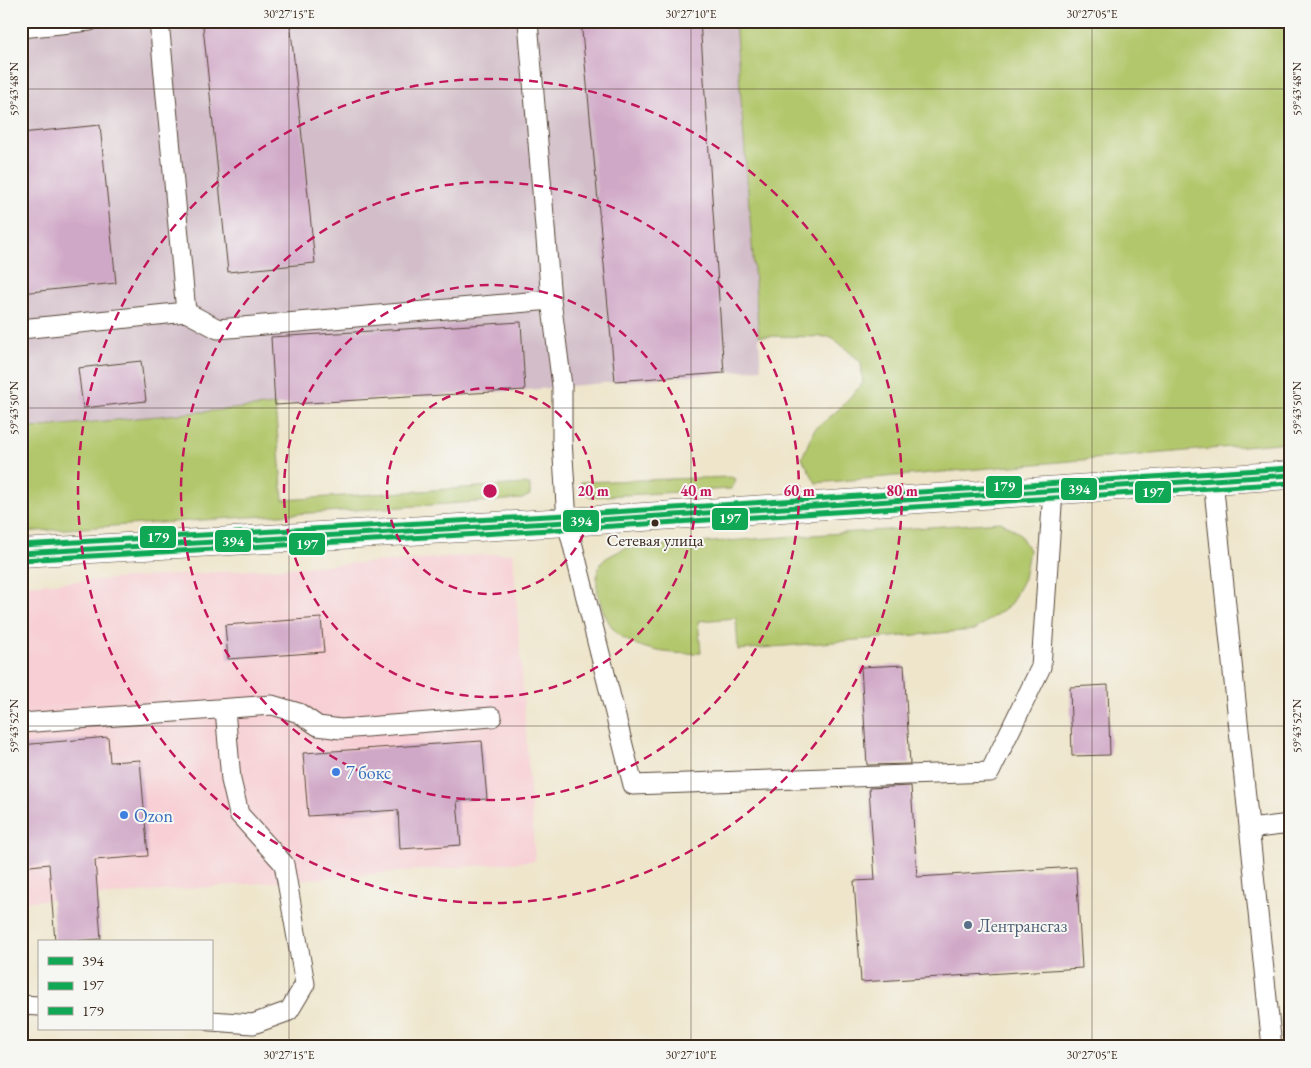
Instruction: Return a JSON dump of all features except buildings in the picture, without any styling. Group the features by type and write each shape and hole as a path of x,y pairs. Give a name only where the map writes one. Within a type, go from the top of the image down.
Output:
{"street":[{"path":"21,553 567,522 1290,475"}],"lane":[{"path":"21,28 90,21"},
{"path":"159,21 186,312"},
{"path":"528,21 551,300 562,386 562,440 567,522 632,785 990,772 1041,668 1053,491"},
{"path":"21,329 186,312 218,329 551,300"},
{"path":"1213,480 1272,1047"},
{"path":"21,723 272,705 299,713 318,726 341,729 492,717"},
{"path":"212,1020 253,1024 289,1011 305,984 284,864 239,814 231,780 225,709"},
{"path":"1249,828 1290,824"},
{"path":"21,1005 38,1006"}],"shaded area":[{"path":"21,21 735,21 761,369 525,390 275,405 21,429"},
{"path":"513,553 535,861 21,902 21,585"}],"green space":[{"path":"735,21 1290,21 1290,442 816,483 802,458 814,430 837,411 863,383 861,362 832,337 759,336"},
{"path":"275,405 283,500 525,484 530,485 530,495 522,499 21,532 21,429"},
{"path":"730,477 736,479 731,489 590,497 582,490 581,482"},
{"path":"1001,522 1019,533 1029,550 1024,578 1010,605 975,630 738,650 736,618 698,621 701,653 671,653 642,647 623,638 610,624 600,603 597,580 598,570 604,560 625,548"}],"transit line":[{"name":"179","path":"21,545 567,515 1290,468"},
{"name":"394","path":"21,553 567,522 1290,475"},
{"name":"197","path":"21,560 567,529 1290,483"}],"place":[{"name":"Сетевая улица","path":"655,523"},
{"name":"7 бокс","path":"336,772"},
{"name":"Ozon","path":"124,815"},
{"name":"Лентрансгаз","path":"968,925"}]}
